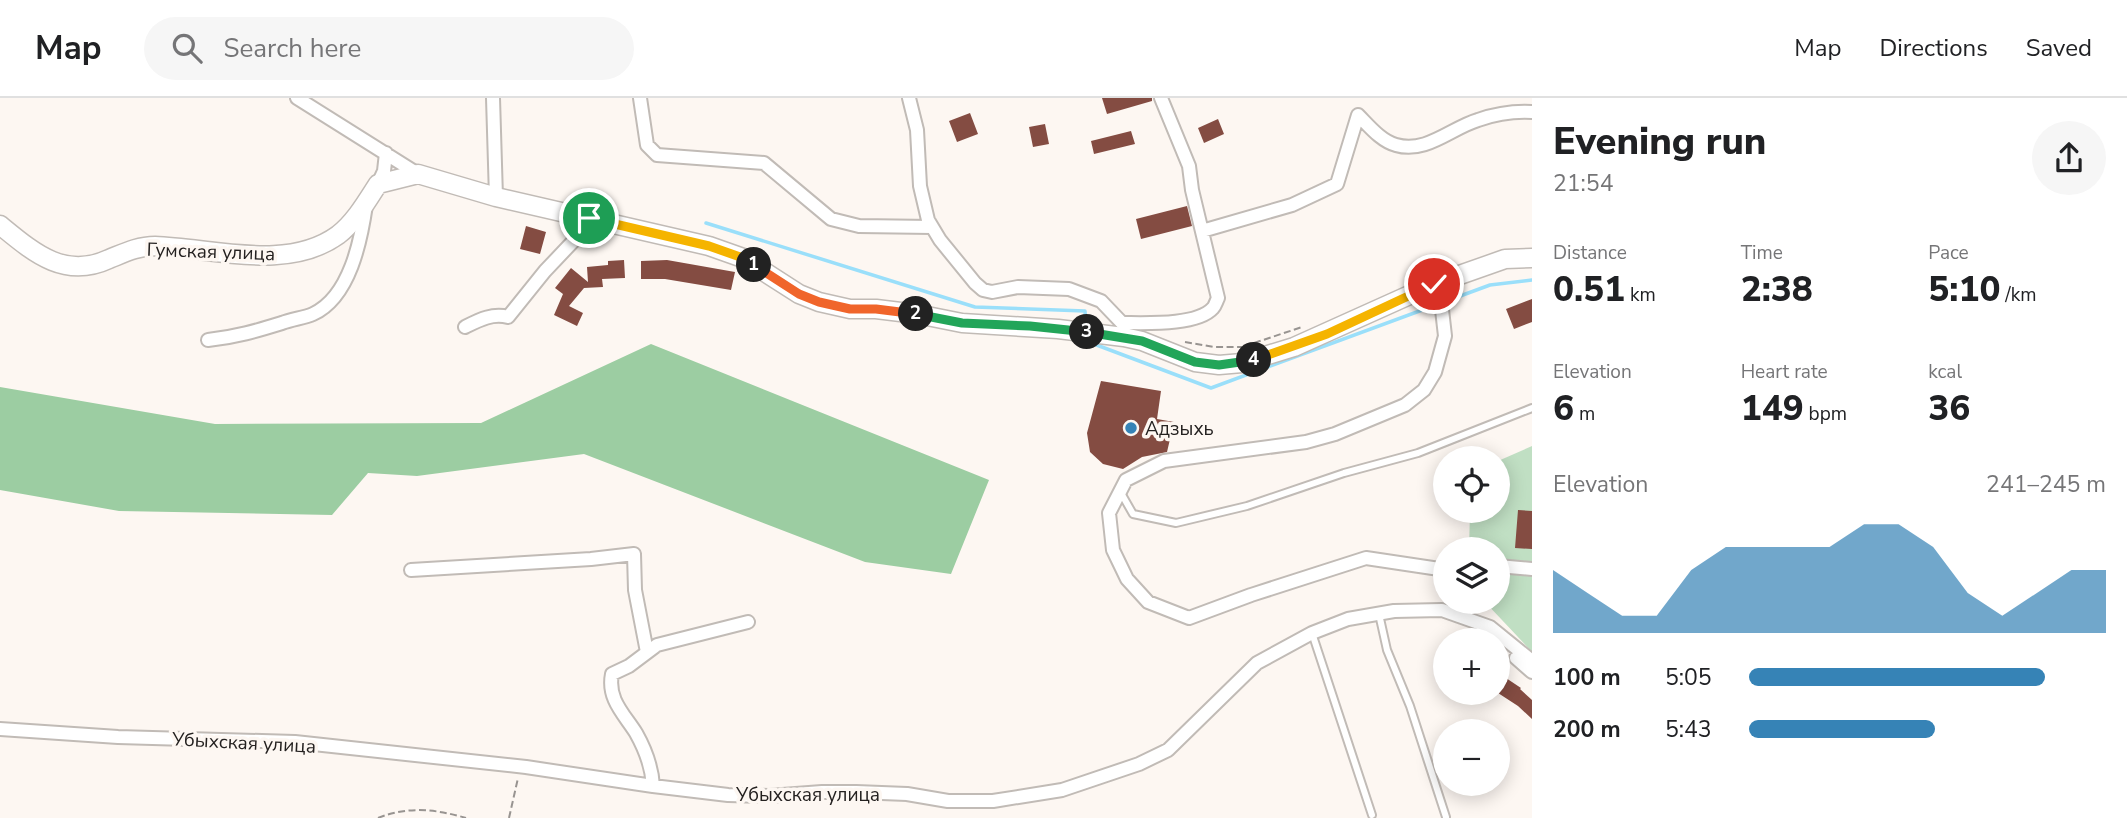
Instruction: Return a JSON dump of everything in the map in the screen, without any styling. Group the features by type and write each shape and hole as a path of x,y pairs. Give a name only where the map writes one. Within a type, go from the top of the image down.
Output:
{"street":[{"path":"297,98 312,110 418,174 496,197 709,246 743,258 799,294 819,302 850,309 917,314 962,323 1049,328 1124,337 1142,341 1188,360 1219,365 1242,363 1294,347 1434,284 1506,259 1532,258"},
{"path":"493,98 496,197"},
{"path":"640,98 647,145 657,155 764,163 831,219 859,226 932,228"},
{"path":"909,98 917,130 922,201 932,228 975,284 992,292 1044,287 1069,289 1101,301 1122,323 1179,321 1201,316 1213,309 1218,298 1192,190 1189,166 1161,98"},
{"path":"1202,231 1292,205 1337,184 1358,115 1383,139 1396,145 1421,146 1476,120 1499,114 1532,112"},
{"path":"378,184 384,170 386,153"},
{"path":"378,184 418,174"},
{"name":"Гумская улица","path":"0,225 25,246 61,266 83,267 108,260 125,251 153,246 240,256 293,253 317,247 340,234 378,184"},
{"path":"208,340 243,336 314,313 325,305 336,295 346,277 363,225 366,202"},
{"path":"464,327 499,314 508,317 545,271 582,232 589,218"},
{"path":"1433,568 1366,558 1251,594 1189,618 1148,602 1127,579 1113,550 1109,513 1126,480 1164,461 1306,442 1335,434 1405,405 1424,390 1435,372 1445,336 1441,301 1434,284"},
{"path":"411,570 634,554 639,617 647,652"},
{"path":"1510,567 1532,569"},
{"name":"Убыхская улица","path":"0,729 118,737 295,742 526,767 653,786 755,796 856,792 907,794 948,801 993,802 1062,790 1139,764 1168,750 1256,663 1312,633 1348,619 1442,610 1479,622"},
{"path":"653,786 645,752 612,696 612,674 629,666 657,645 748,622"},
{"path":"1479,622 1485,628"},
{"path":"1479,622 1490,627 1532,661"},
{"path":"1510,652 1532,672"}],"lane":[{"path":"1120,492 1133,514 1177,523 1247,506 1343,473 1418,453 1532,408"},
{"path":"1379,614 1387,650 1410,706 1446,817"},
{"path":"1312,633 1373,815"}],"path":[{"path":"1254,343 1310,324"},
{"path":"1180,341 1214,347 1242,347"},
{"path":"509,818 516,783 526,767"},
{"path":"378,818 408,809 437,810 466,818"}],"green space":[{"path":"651,344 989,480 951,574 865,562 584,454 417,476 368,473 332,515 119,511 0,490 0,387 215,424 481,423"},
{"path":"1532,446 1532,652 1496,614 1510,614 1510,537 1469,537 1470,523 1510,523 1510,456"}],"building":[{"path":"1102,98 1152,98 1152,101 1107,114"},
{"path":"970,113 978,134 957,142 949,121"},
{"path":"1218,119 1224,134 1204,143 1198,128"},
{"path":"1045,124 1049,144 1033,147 1029,127"},
{"path":"1131,131 1135,144 1094,154 1091,141"},
{"path":"1187,206 1192,226 1141,239 1136,219"},
{"path":"526,226 546,232 540,254 520,249"},
{"path":"624,260 625,278 602,279 603,287 584,288 569,306 583,313 577,326 554,315 563,294 555,288 571,268 588,282 587,267"},
{"path":"667,260 735,272 731,290 665,279 641,279 641,261"},
{"path":"1532,299 1532,322 1514,329 1506,309"},
{"name":"Адзыхь","path":"1101,381 1161,391 1157,419 1174,422 1167,452 1142,457 1123,469 1103,464 1090,452 1087,433"},
{"path":"1518,510 1532,511 1532,549 1515,548"},
{"path":"1510,681 1532,700 1532,719 1510,701"}],"waterway":[{"path":"706,223 975,307 1085,311 1086,326"},
{"path":"1086,341 1211,388 1490,285 1532,280"}],"place":[{"name":"Адзыхь","path":"1131,428"}],"route":[{"path":"589,218 709,246 743,258 799,294 819,302 850,309 917,314 962,323 1030,326 1124,337 1142,341 1181,358 1219,365 1242,363 1294,347 1434,284"}]}
